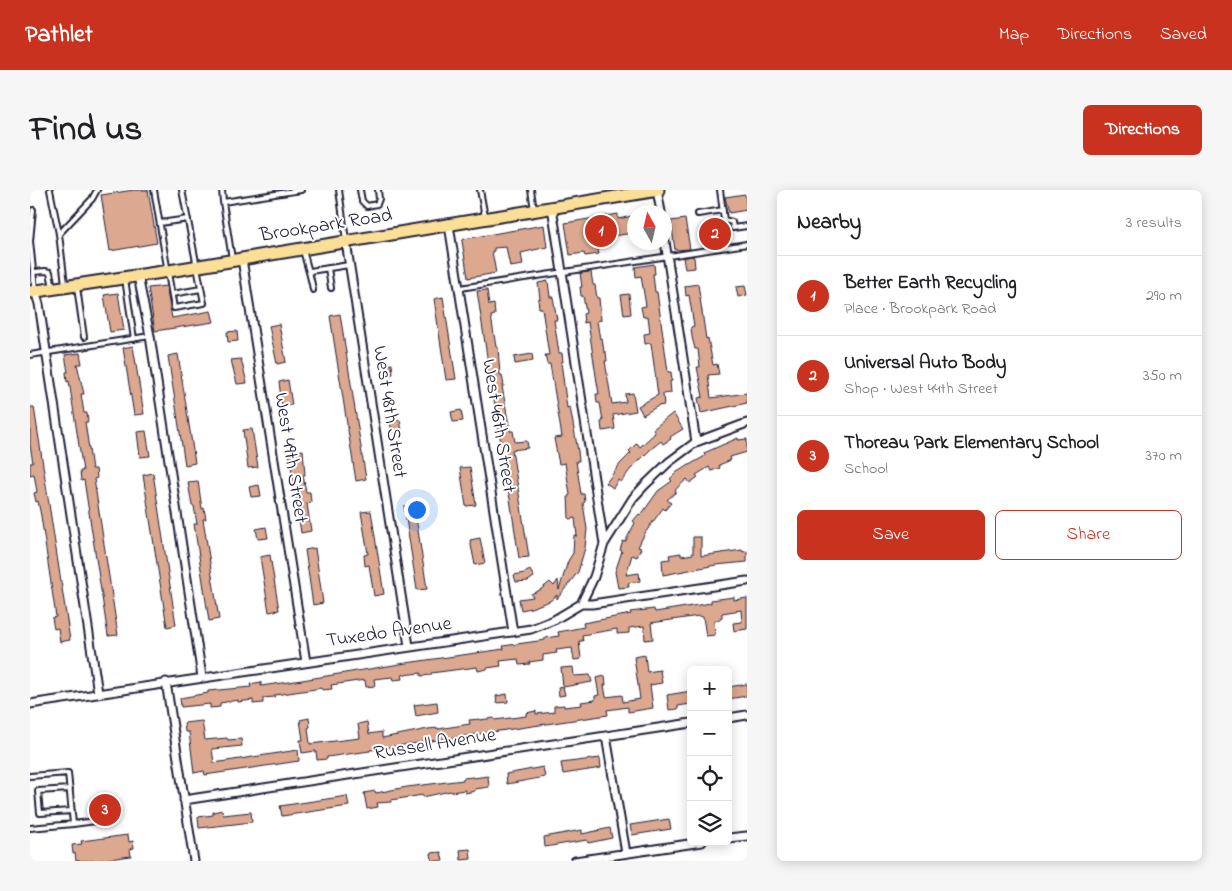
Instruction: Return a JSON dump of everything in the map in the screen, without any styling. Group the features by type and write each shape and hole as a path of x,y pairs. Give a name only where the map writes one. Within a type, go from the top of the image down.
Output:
{"main road":[{"name":"Brookpark Road","path":"33,291 450,226 534,211 607,194 657,190"}],"street":[{"path":"657,190 660,205"},
{"path":"552,207 604,544"},
{"name":"West 46th Street","path":"450,226 513,632"},
{"name":"West 48th Street","path":"346,242 409,646"},
{"path":"667,250 696,442"},
{"name":"West 49th Street","path":"237,260 306,662"},
{"path":"138,276 150,336 202,677"},
{"path":"33,291 46,352 98,693"},
{"path":"581,604 594,577 604,544 639,492 670,462 696,442 747,423"},
{"name":"Tuxedo Avenue","path":"30,704 166,682 531,629 554,620 581,604 592,604 747,581"},
{"path":"166,682 194,861"},
{"path":"732,717 747,715"},
{"name":"Russell Avenue","path":"184,800 687,724"},
{"path":"606,736 626,853"},
{"path":"732,838 747,836"},
{"path":"575,861 687,844"}],"lane":[{"path":"50,190 59,234 65,287 84,337"},
{"path":"59,234 92,200 97,190"},
{"path":"154,190 174,308 204,303 182,190"},
{"path":"222,190 223,202 237,260"},
{"path":"223,202 301,190"},
{"path":"340,190 346,242"},
{"path":"360,190 362,202 367,206 377,204 379,198 378,190"},
{"path":"480,190 485,219"},
{"path":"531,190 534,211"},
{"path":"720,190 724,220 732,222 733,228 747,226"},
{"path":"33,210 30,241 34,272 33,291"},
{"path":"698,214 723,210"},
{"path":"160,223 188,219"},
{"path":"460,288 747,244"},
{"path":"303,249 310,271 313,290"},
{"path":"310,271 350,265"},
{"path":"328,268 331,288"},
{"path":"34,272 50,272 65,287"},
{"path":"125,278 134,339"},
{"path":"172,294 201,289"},
{"path":"30,355 150,336"},
{"path":"30,776 68,773 73,824"},
{"path":"70,789 38,791 40,813 72,811"},
{"path":"30,828 111,819"}],"building":[{"path":"148,190 157,243 110,251 101,195"},
{"path":"745,194 747,210 729,213 725,197"},
{"path":"618,214 618,219 627,217 627,234 607,237 608,245 597,246 599,254 585,256 584,253 570,255 565,223"},
{"path":"685,219 690,249 675,250 672,221"},
{"path":"544,225 547,247 521,253 523,265 510,267 506,247 494,248 494,251 492,251 496,273 468,278 462,241 464,239"},
{"path":"729,225 731,239 702,244 699,229"},
{"path":"694,257 695,268 685,269 683,258"},
{"path":"654,264 655,292 657,292 668,372 671,372 672,381 670,381 671,393 663,394 664,405 658,406 643,415 638,406 658,395 651,343 645,344 644,334 650,333 648,316 643,317 641,307 646,306 641,276 636,277 635,267"},
{"path":"591,272 597,298 599,298 601,320 597,321 600,339 602,338 604,352 606,352 607,361 605,361 612,404 626,402 625,394 633,393 636,411 613,415 615,429 602,431 601,422 603,421 600,403 597,403 596,394 599,394 588,322 584,323 583,314 586,313 580,287 582,287 580,273"},
{"path":"548,281 550,297 553,297 557,320 554,320 559,353 562,353 563,362 561,362 567,408 570,407 578,451 579,461 576,461 581,494 584,494 585,502 583,503 587,529 585,548 578,572 557,599 557,595 550,601 521,610 519,599 533,597 531,594 550,582 554,586 558,580 559,590 568,561 573,553 574,535 577,536 575,518 569,519 568,496 570,495 565,463 559,464 554,438 562,437 550,364 547,364 545,355 549,355 542,308 539,308 538,283"},
{"path":"698,284 706,339 708,338 713,365 717,364 719,374 708,375 711,398 747,393 747,403 701,413 698,398 703,397 697,367 700,367 698,349 695,349 692,337 691,327 694,326 689,295 686,296 685,286"},
{"path":"166,286 172,318 211,311 214,322 155,331 148,288"},
{"path":"745,286 747,295 738,297 736,287"},
{"path":"487,290 489,305 494,304 495,315 491,316 496,347 498,347 500,375 502,375 504,386 502,386 510,431 513,431 515,442 527,441 528,448 512,450 529,557 519,558 510,499 507,485 505,486 504,475 506,475 492,387 489,373 487,373 486,363 488,363 477,291"},
{"path":"118,293 124,330 110,332 104,295"},
{"path":"629,294 631,314 624,315 621,295"},
{"path":"443,297 456,379 446,380 434,299"},
{"path":"340,314 366,479 356,481 330,316"},
{"path":"279,324 286,362 277,364 269,326"},
{"path":"237,331 238,341 228,342 227,332"},
{"path":"133,346 144,414 134,415 123,348"},
{"path":"80,353 82,364 77,364 84,394 81,394 84,413 87,413 88,422 85,422 92,469 96,469 97,478 94,479 118,635 108,636 84,480 81,481 80,471 83,471 69,381 67,382 66,372 68,372 65,355"},
{"path":"178,354 195,463 185,465 168,356"},
{"path":"532,354 533,361 515,364 514,357"},
{"path":"241,359 247,383 237,384 231,360"},
{"path":"392,364 393,374 383,376 382,365"},
{"path":"288,380 292,405 282,406 279,382"},
{"path":"30,407 34,407 70,640 60,642 58,628 54,629 52,618 56,617 41,516 34,493 37,492 34,474 30,475 30,463 33,463 30,445"},
{"path":"461,410 463,421 453,422 451,412"},
{"path":"673,413 683,429 670,437 671,439 663,444 661,441 650,450 621,482 618,480 613,488 606,483 631,453 629,451 637,443 640,447 655,433 653,429"},
{"path":"400,420 402,431 392,432 390,422"},
{"path":"252,429 258,467 248,468 243,430"},
{"path":"146,431 150,456 140,457 137,432"},
{"path":"738,438 738,440 747,439 747,452 730,457 731,460 719,465 720,468 711,471 709,467 696,475 698,477 690,483 687,479 667,500 671,503 665,510 663,508 645,533 638,547 641,548 637,557 632,555 626,575 639,573 640,581 628,583 629,587 618,588 615,572 622,551 620,550 623,541 625,542 635,523 633,521 639,514 641,515 658,491 672,481 670,479 677,472 705,456 704,453"},
{"path":"303,450 305,475 303,475 306,492 310,492 311,502 307,503 311,531 301,533 289,452"},
{"path":"470,467 476,505 466,506 460,468"},
{"path":"153,473 176,625 167,627 143,475"},
{"path":"198,481 202,509 204,508 206,519 203,519 219,619 209,621 194,524 197,524 188,482"},
{"path":"259,485 261,496 251,497 249,487"},
{"path":"414,504 427,589 417,590 404,506"},
{"path":"371,511 384,594 374,596 369,565 365,566 364,555 368,554 361,512"},
{"path":"266,527 268,538 258,539 256,529"},
{"path":"693,537 701,537 701,556 742,550 743,552 747,551 747,562 716,565 663,575 662,560 670,559 669,555 693,554"},
{"path":"480,538 485,563 475,565 470,540"},
{"path":"315,548 323,603 313,605 305,550"},
{"path":"270,555 279,610 269,612 260,557"},
{"path":"530,570 534,577 528,581 516,582 514,575"},
{"path":"734,597 734,600 747,598 747,629 734,631 733,623 742,622 741,610 722,613 720,620 714,621 715,635 706,636 703,617 699,616 651,623 653,639 645,640 644,626 629,628 629,633 617,634 617,629 582,635 583,641 579,641 581,659 574,660 572,648 556,650 557,653 543,655 543,660 529,662 530,664 519,665 518,659 500,661 501,666 478,671 477,667 431,673 431,675 421,676 421,673 402,675 403,679 393,680 392,677 374,679 375,686 366,687 365,680 331,685 332,689 322,690 322,688 263,698 263,703 253,704 253,700 238,702 238,700 220,703 220,707 210,708 210,704 181,707 180,698 208,693 208,691 251,687 250,684 261,682 261,686 504,649 503,646 545,640 545,638 559,636 558,632 584,627 583,623 631,614 630,612 654,609 655,612 711,603 711,600"},
{"path":"645,655 647,672 660,670 662,683 650,685 653,708 628,712 628,707 607,710 608,715 370,750 327,757 327,759 317,760 316,751 302,753 300,740 303,740 300,720 309,718 310,744 360,738 358,724 367,722 369,734 382,732 382,738 428,729 470,724 469,720 494,718 495,720 526,716 526,713 536,711 536,714 554,712 554,706 582,705 581,702 595,700 595,696 599,695 596,678 605,676 606,697 622,695 623,702 640,699 634,657"},
{"path":"573,667 574,676 590,675 592,682 563,687 565,695 559,696 558,687 563,686 561,668"},
{"path":"747,684 747,696 732,698 732,686"},
{"path":"687,692 687,705 678,706 678,709 669,710 667,695"},
{"path":"507,694 508,702 497,703 496,696"},
{"path":"437,702 438,712 416,716 414,705"},
{"path":"202,721 205,740 241,739 242,746 212,749 214,763 298,750 299,761 205,775 204,771 194,773 189,732 185,732 184,723"},
{"path":"600,758 601,768 563,774 561,763"},
{"path":"543,767 545,777 507,784 506,774"},
{"path":"488,776 489,787 475,789 475,791 465,793 465,790 450,791 423,797 423,795 391,800 391,802 377,803 378,807 367,809 364,793 375,791 376,793 463,780 463,778"},
{"path":"347,796 349,806 282,816 280,806"},
{"path":"222,810 223,815 251,812 252,822 199,828 198,817 213,815 213,812"},
{"path":"669,819 671,829 632,835 630,825"},
{"path":"610,828 612,838 588,843 587,840 545,847 544,837 582,830 582,834"},
{"path":"128,835 129,842 133,841 134,848 130,849 131,856 101,861 76,861 75,853 73,854 72,845 82,844 81,841"},
{"path":"470,849 471,859 461,860 460,850"},
{"path":"441,852 443,861 432,861 431,853"}],"place":[{"name":"Better Earth Recycling","path":"601,231"},
{"name":"Universal Auto Body","path":"715,234"},
{"name":"Thoreau Park Elementary School","path":"105,810"}]}
